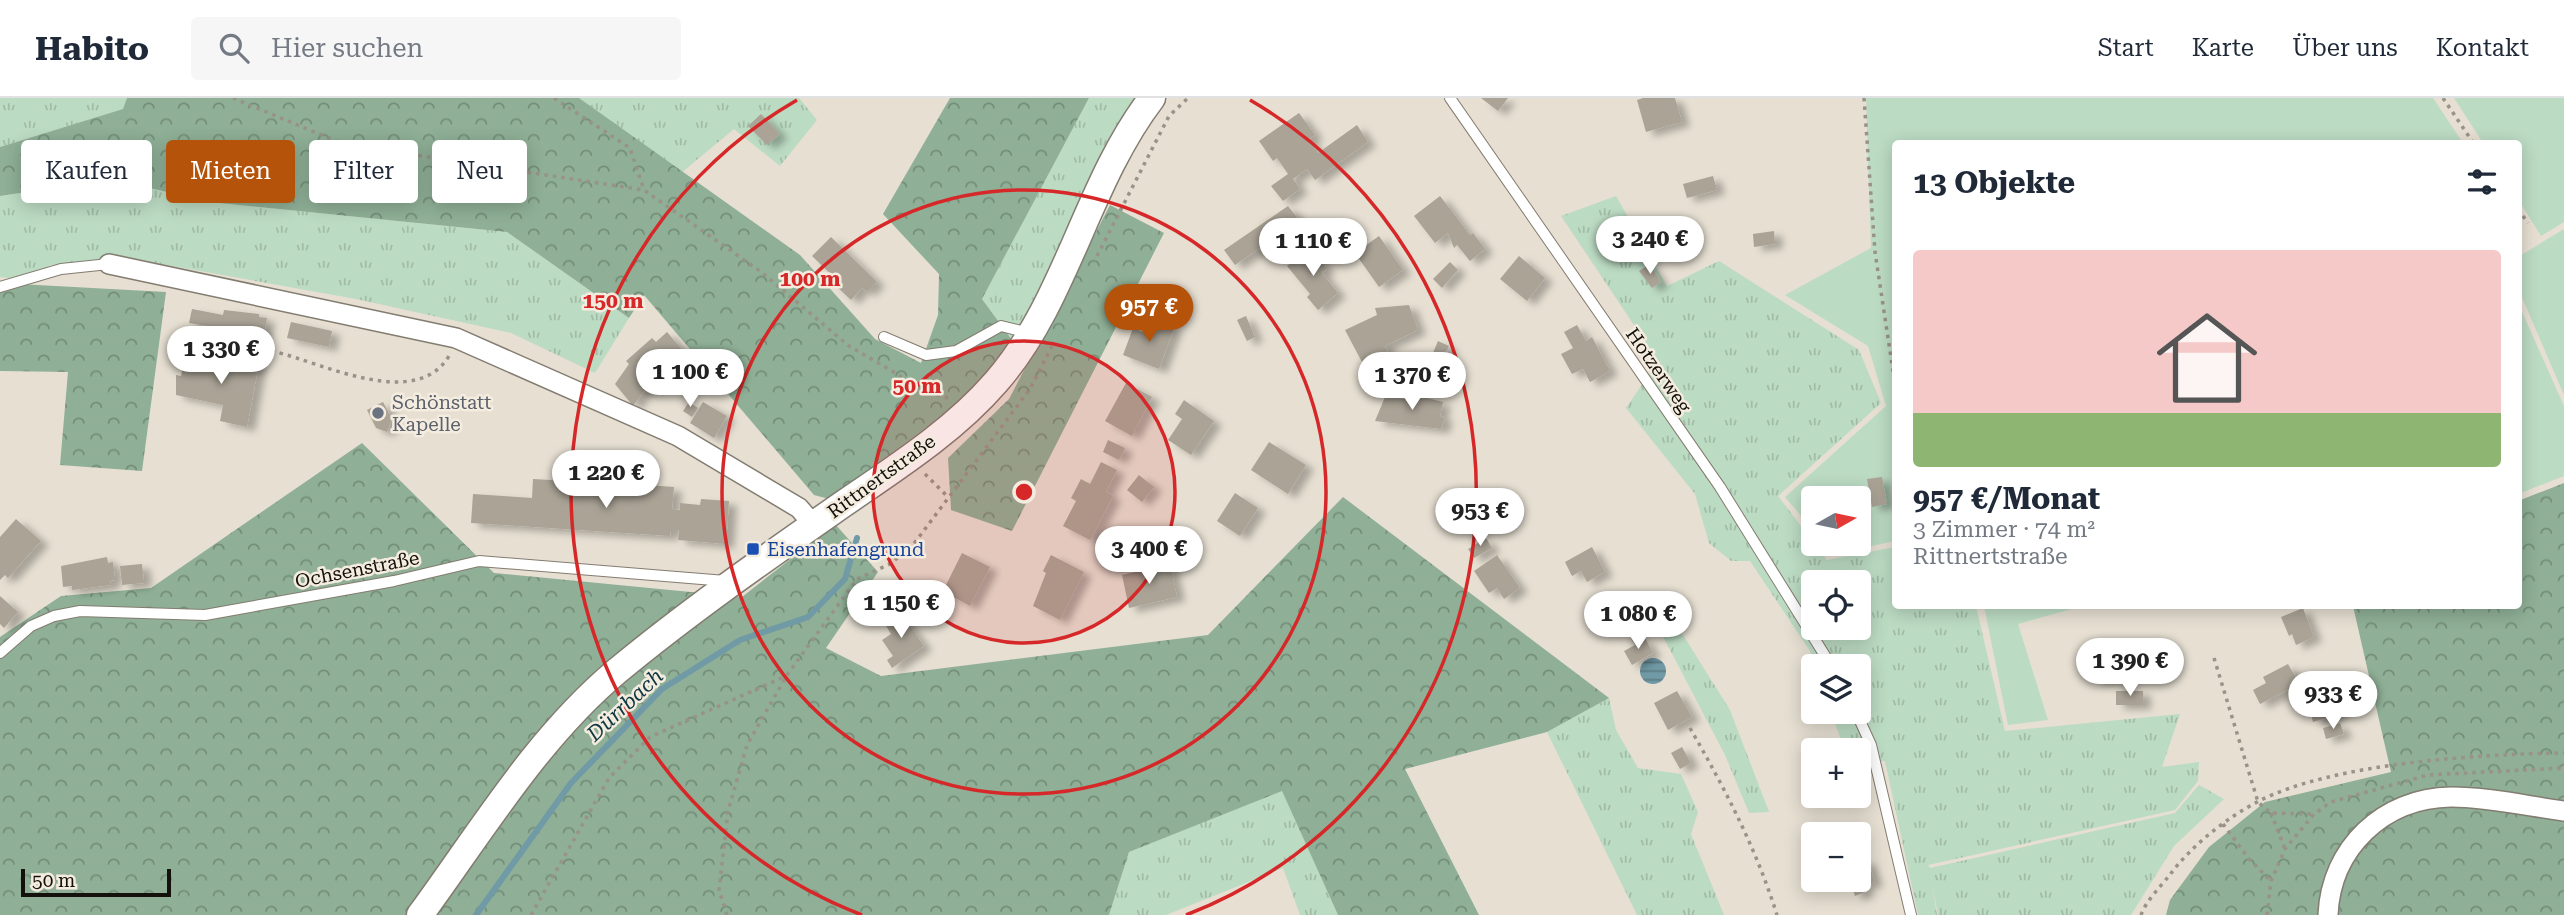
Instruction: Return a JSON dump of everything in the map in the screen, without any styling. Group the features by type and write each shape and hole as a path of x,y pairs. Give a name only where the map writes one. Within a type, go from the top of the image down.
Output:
{"street":[{"name":"Rittnertstraße","path":"420,915 527,768 590,696 654,642 732,583 909,457 974,406 998,381 1030,333 1117,150 1152,98"},
{"path":"109,264 456,338 678,436 799,508 813,524"},
{"path":"2328,915 2329,896 2337,867 2353,841 2398,808 2425,800 2452,797 2564,811"}],"lane":[{"name":"Hotzerweg","path":"1450,98 1720,487 1824,654"},
{"path":"0,287 61,269 109,264"},
{"path":"884,337 926,355 956,351 1001,326 1030,333"},
{"name":"Ochsenstraße","path":"0,653 31,626 54,616 80,611 205,615 394,581 479,561 718,579 732,583"},
{"path":"1861,724 1871,745 1911,915"}],"path":[{"path":"233,98 343,144 644,190 760,271 849,346 928,392 974,406"},
{"path":"554,98 630,148 644,190"},
{"path":"1864,98 1875,251 1892,364"},
{"path":"2443,98 2471,140"},
{"path":"2522,215 2528,223"},
{"path":"196,338 277,352 354,379 421,380 441,370 456,338"},
{"path":"909,457 948,497"},
{"path":"727,915 719,890 729,811 747,745 787,675 858,579 890,564"},
{"path":"2214,658 2258,802 2271,813 2285,849"},
{"path":"531,915 609,778 650,737 787,675"},
{"path":"1690,728 1729,795 1762,868 1777,915"},
{"path":"2141,915 2181,859 2223,824 2258,802 2319,781 2389,767 2515,754 2564,753"},
{"path":"2271,813 2314,814"},
{"path":"2223,824 2249,859 2271,881"}],"green space":[{"path":"0,98 127,98 124,109 0,147"},
{"path":"127,98 579,98 800,255 875,339 921,363 938,315 939,274 883,214 950,98 1089,98 982,299 1012,340 976,392 837,501 814,495 644,295 629,318 507,232 219,203 295,203 295,140 166,140 166,192 152,188 152,140 23,140 123,109"},
{"path":"579,98 799,98 817,120 780,166 734,129 681,173"},
{"path":"1089,98 1139,98 1012,340 982,299"},
{"path":"1866,98 2433,98 2461,140 1892,140 1892,542 1871,546 1871,486 1801,486 1801,516 1785,497 1886,406 1868,346 1785,295 1871,248"},
{"path":"2454,98 2564,98 2564,222 2541,236 2522,205 2522,140 2481,140"},
{"path":"21,141 21,193 0,196 0,147"},
{"path":"152,188 166,192 166,203 219,203 507,232 629,318 595,373 511,333 356,299 127,258 51,265 19,279 0,277 0,196 21,193 21,203 152,203"},
{"path":"1616,196 1667,286 1719,261 1859,350 1881,403 1778,496 1801,526 1801,556 1824,556 1827,560 1871,556 1871,552 1892,548 1892,609 1977,609 2005,731 2180,714 2162,767 2199,762 2198,781 2175,810 1928,865 1930,868 2175,813 2199,785 2224,799 2174,846 2131,915 1938,915 1932,884 1937,915 1918,915 1885,761 1871,762 1871,738 1840,738 1835,724 1871,724 1871,654 1811,654 1803,640 1871,640 1871,570 1801,570 1801,638 1750,561 1731,561 1709,543 1695,494 1626,408 1658,361 1561,216"},
{"path":"1110,205 1164,233 1012,531 951,510 948,458 1009,399"},
{"path":"2564,229 2564,395 2522,297 2522,255"},
{"path":"0,283 166,292 142,471 60,465 68,372 0,371"},
{"path":"2522,312 2564,406 2564,476 2522,492"},
{"path":"362,443 494,573 742,597 835,524 878,572 826,648 881,676 1208,635 1343,497 1609,698 1547,732 1405,769 1479,915 1338,915 1282,791 1129,852 1109,915 0,915 0,637 61,596 151,588"},
{"path":"2564,483 2564,915 2166,915 2170,900 2209,847 2265,802 2391,772 2354,609 2522,609 2522,499"},
{"path":"1658,595 1730,710 1769,812 1749,813 1725,755 1646,604"},
{"path":"1985,609 2072,609 2018,624 2048,720 2008,725"},
{"path":"1609,698 1616,730 1638,768 1681,774 1698,812 1691,834 1724,915 1637,915 1547,732"},
{"path":"1282,790 1338,915 1300,915 1283,868 1166,915 1109,915 1129,852"}],"water":[{"path":"1653,658 1662,662 1666,671 1662,680 1653,684 1644,680 1640,671 1644,662"}],"building":[{"path":"1481,98 1508,98 1498,111"},
{"path":"1675,98 1682,122 1646,132 1637,100"},
{"path":"1299,113 1315,135 1309,139 1318,153 1357,125 1368,142 1315,180 1307,169 1293,179 1300,189 1283,201 1271,186 1288,174 1277,158 1273,161 1259,141"},
{"path":"761,114 780,134 767,145 748,126"},
{"path":"1713,176 1717,190 1687,198 1683,184"},
{"path":"1440,196 1470,235 1473,233 1485,249 1470,261 1457,245 1454,248 1448,233 1435,243 1414,216"},
{"path":"1288,206 1300,221 1235,265 1224,250"},
{"path":"1774,231 1775,244 1754,247 1753,234"},
{"path":"1379,236 1403,270 1379,287 1355,253"},
{"path":"831,237 877,282 867,292 862,288 851,300 834,284 838,281 812,256"},
{"path":"1310,247 1327,269 1322,273 1338,293 1318,310 1307,297 1310,294 1287,266"},
{"path":"1519,256 1545,278 1527,301 1500,279"},
{"path":"1450,262 1458,270 1442,288 1433,279"},
{"path":"1650,264 1661,282 1652,288 1639,271"},
{"path":"1409,305 1418,330 1385,346 1388,351 1362,362 1345,330 1377,315 1375,308"},
{"path":"192,309 223,315 224,310 259,314 259,317 267,318 264,335 189,323"},
{"path":"1246,316 1255,337 1247,341 1237,320"},
{"path":"1153,320 1174,328 1159,369 1123,355 1133,328 1148,334"},
{"path":"291,322 332,331 329,347 287,338"},
{"path":"1577,325 1586,341 1592,337 1610,371 1590,382 1583,369 1572,374 1561,354 1573,348 1564,332"},
{"path":"667,332 685,353 673,362 678,368 651,390 648,386 633,406 615,384 629,364 626,361 652,338 656,342"},
{"path":"1438,341 1449,346 1440,365 1430,360"},
{"path":"185,356 231,365 233,358 259,363 247,427 220,421 223,405 176,395 176,375 181,376"},
{"path":"1126,383 1152,397 1132,436 1105,421"},
{"path":"1411,394 1443,402 1440,416 1445,418 1441,429 1375,421 1385,397 1409,399"},
{"path":"1184,400 1214,421 1191,455 1168,440 1182,419 1175,414"},
{"path":"383,402 392,419 387,432 376,428 367,410"},
{"path":"689,402 698,408 692,417 683,411"},
{"path":"703,402 727,416 714,438 690,423"},
{"path":"1108,440 1125,448 1119,460 1103,452"},
{"path":"1269,442 1306,465 1288,494 1251,470"},
{"path":"1101,462 1117,470 1106,492 1113,496 1090,540 1063,526 1076,501 1071,498 1081,479 1090,484"},
{"path":"623,465 632,465 631,484 674,487 672,509 680,510 680,503 700,505 701,499 729,501 726,544 678,540 679,530 671,530 670,536 471,523 473,494 532,498 533,479 621,484"},
{"path":"1139,475 1154,487 1142,502 1127,490"},
{"path":"1882,477 1887,504 1872,507 1871,486 1868,486 1867,479"},
{"path":"1235,493 1258,508 1240,536 1217,521"},
{"path":"16,519 41,541 8,578 5,575 0,580 0,537"},
{"path":"1486,538 1492,548 1474,558 1468,549"},
{"path":"1592,547 1605,572 1587,582 1581,571 1572,576 1565,562"},
{"path":"962,553 990,567 970,606 943,591"},
{"path":"1051,555 1084,572 1060,620 1033,606 1046,573 1043,571"},
{"path":"1497,555 1520,588 1504,599 1497,588 1489,593 1474,571"},
{"path":"107,557 108,563 113,562 115,580 110,581 111,585 72,590 72,586 63,587 61,566"},
{"path":"142,564 144,583 122,585 120,566"},
{"path":"1170,564 1177,597 1129,608 1122,575"},
{"path":"881,587 889,592 880,608 872,604"},
{"path":"1611,595 1619,607 1611,612 1603,600"},
{"path":"0,596 18,612 4,628 0,624"},
{"path":"2303,609 2314,637 2296,645 2281,617"},
{"path":"901,613 924,646 892,668 887,660 893,656 882,640 891,634 885,624"},
{"path":"1637,636 1640,641 1645,638 1653,653 1632,665 1624,651 1635,645 1631,639"},
{"path":"2115,663 2117,678 2096,680 2095,665"},
{"path":"2288,664 2301,687 2290,693 2288,690 2260,704 2253,690 2266,683 2263,677"},
{"path":"2332,682 2341,714 2313,722 2305,693"},
{"path":"1677,691 1692,717 1668,730 1654,703"},
{"path":"2116,691 2143,691 2143,705 2116,705"},
{"path":"2340,723 2344,734 2326,739 2323,728"},
{"path":"1682,747 1691,763 1680,769 1671,753"}],"waterway":[{"name":"Dürrbach","path":"476,915 571,783 662,689 740,640 808,617 845,579 857,538"}],"place":[{"name":"Schönstatt Kapelle","path":"378,413"},
{"name":"Eisenhafengrund","path":"753,549"}]}
